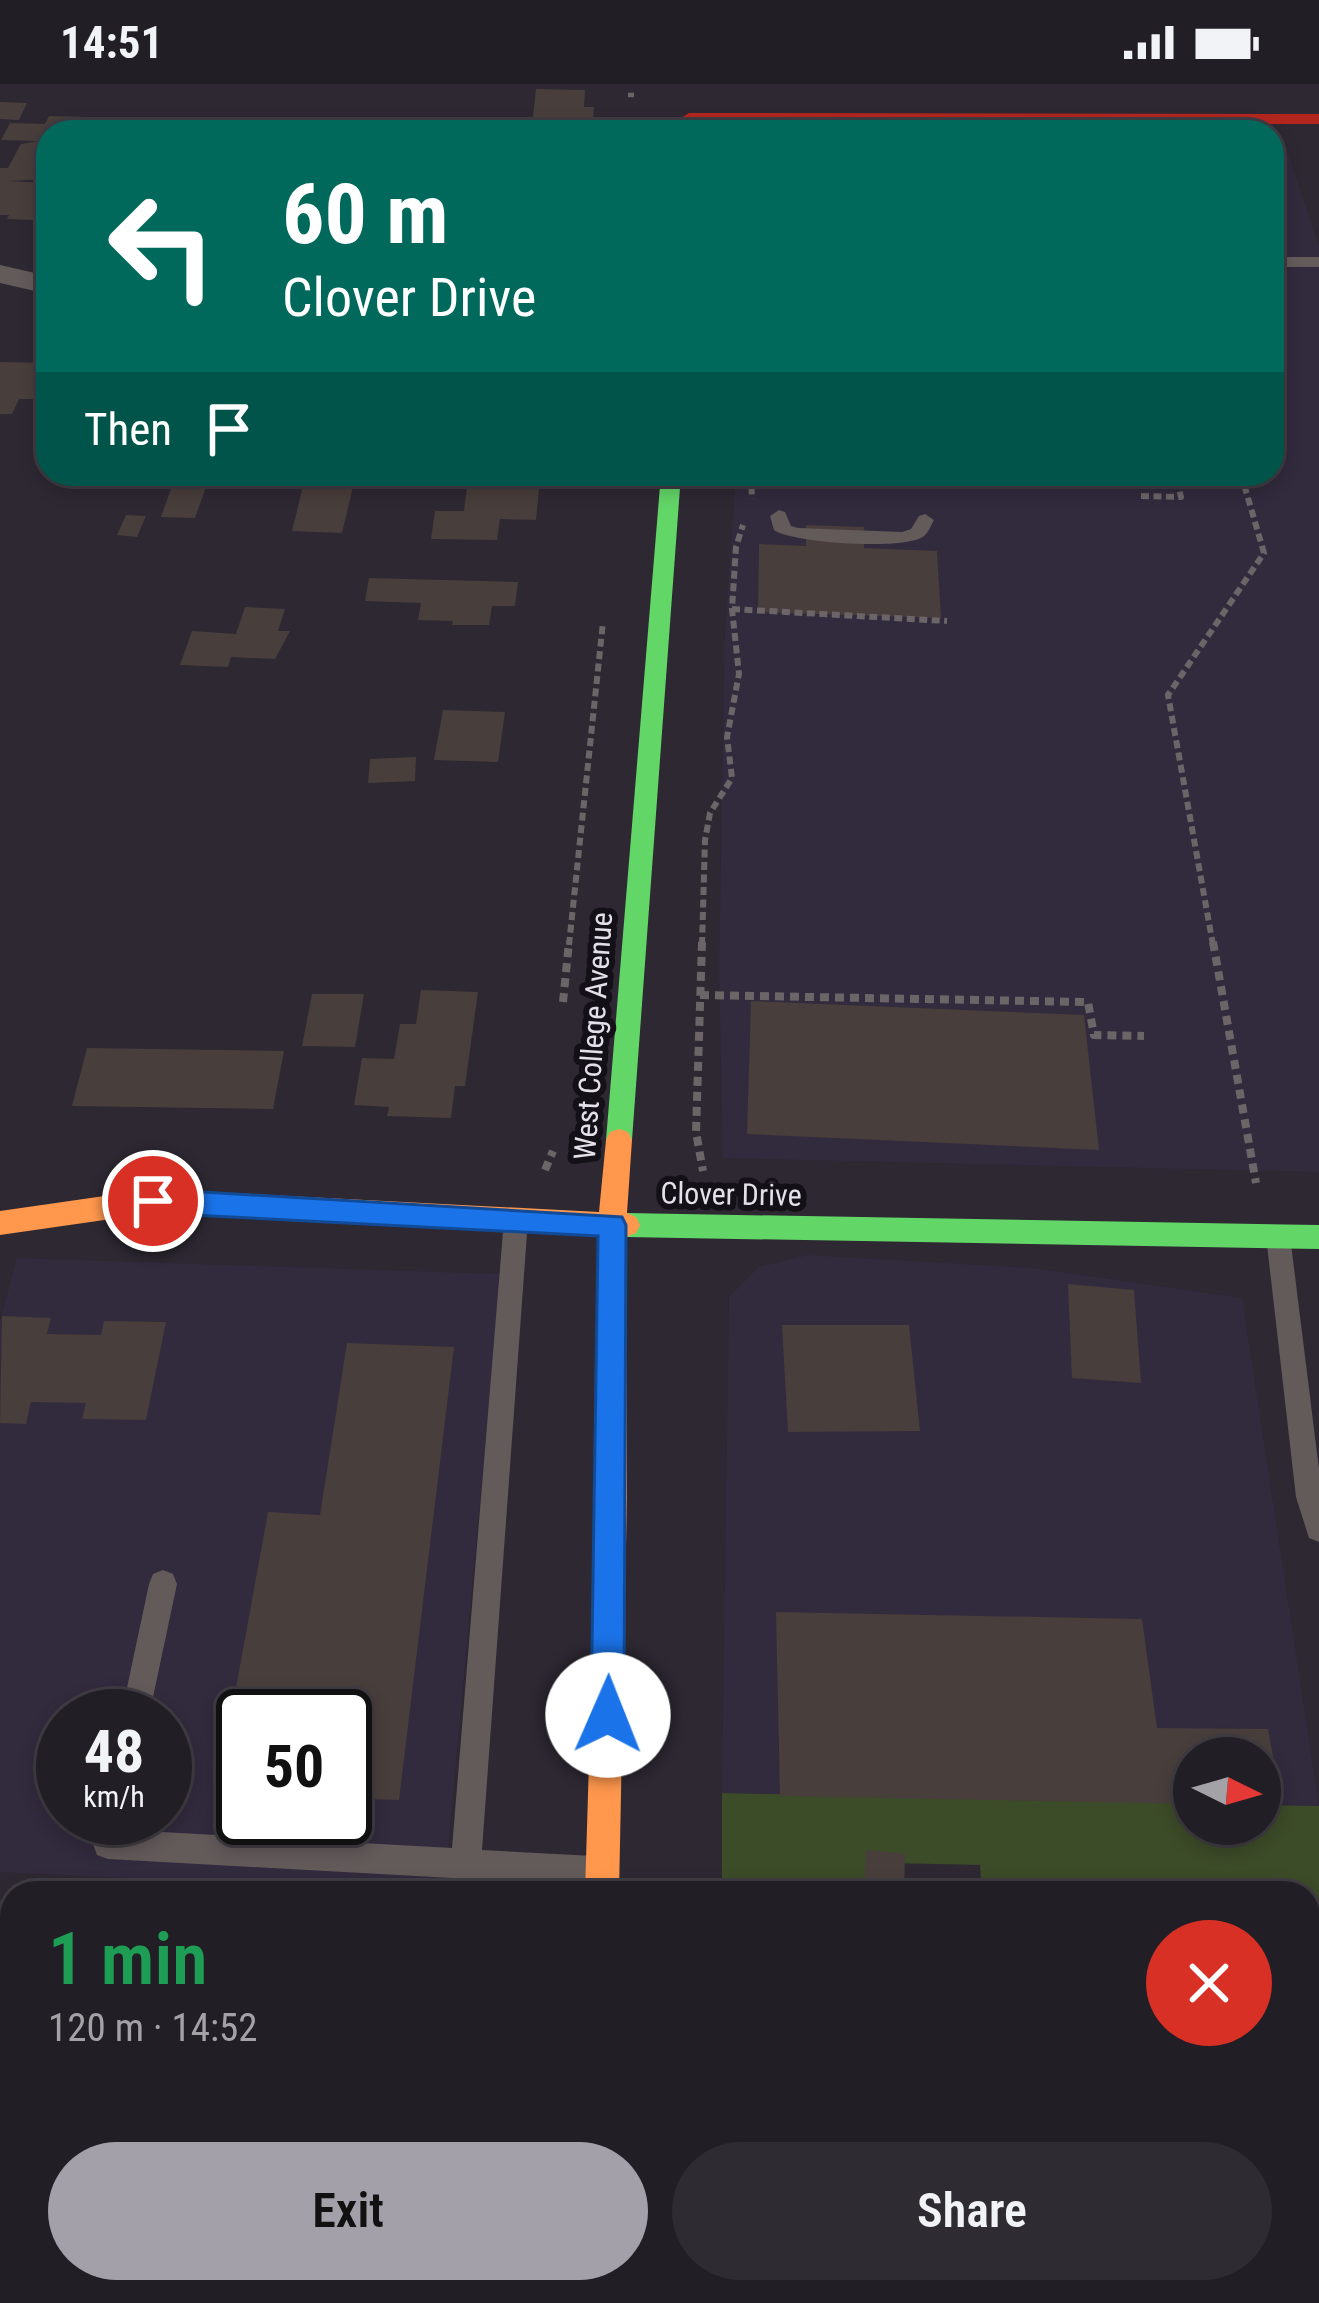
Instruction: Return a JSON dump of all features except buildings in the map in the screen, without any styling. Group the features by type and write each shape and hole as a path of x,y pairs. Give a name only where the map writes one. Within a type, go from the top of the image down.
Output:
{"street":[{"path":"686,84 689,120"},
{"path":"1240,120 1319,119"},
{"path":"0,274 36,282"},
{"name":"West College Avenue","path":"603,1881 612,1225 670,486"},
{"name":"Clover Drive","path":"0,1223 153,1201 612,1225 1319,1237"}],"lane":[{"path":"1284,262 1319,262"},
{"path":"779,516 783,530 798,534 903,538 917,532 925,520"},
{"path":"466,1864 516,1220"},
{"path":"1278,1236 1309,1497 1319,1529"},
{"path":"141,1689 164,1584"},
{"path":"126,1845 466,1864 595,1881"}],"path":[{"path":"628,95 636,95"},
{"path":"704,1173 696,1132 705,840 710,813 732,778 727,737 739,674 732,610 736,547 753,486"},
{"path":"1141,496 1181,497 1178,486"},
{"path":"1244,486 1264,553 1168,695 1256,1185"},
{"path":"563,1002 605,607"},
{"path":"732,610 946,621"},
{"path":"700,995 1088,1002 1094,1035 1144,1036"}],"shaded area":[{"path":"1284,142 1319,247 1319,1172 723,1158 719,969 725,633 735,486 1284,486"},
{"path":"808,1255 1033,1268 1242,1298 1319,1806 1281,1805 1281,1737 1173,1737 1173,1803 722,1793 729,1297 759,1267"},
{"path":"17,1258 501,1274 445,1881 190,1881 0,1872 0,1321"}],"green space":[{"path":"722,1793 1173,1803 1173,1845 1281,1845 1281,1805 1319,1806 1319,1881 981,1881 980,1865 891,1863 892,1881 722,1881"}],"traffic: fast":[{"path":"619,1140 670,486"},
{"path":"626,1225 1319,1237"}],"traffic: slow":[{"path":"602,1881 612,1497 612,1225 619,1140"},
{"path":"0,1223 153,1201 626,1225"}],"traffic: jam":[{"path":"689,118 1319,119"}],"route":[{"path":"153,1201 612,1225 608,1715"}]}
